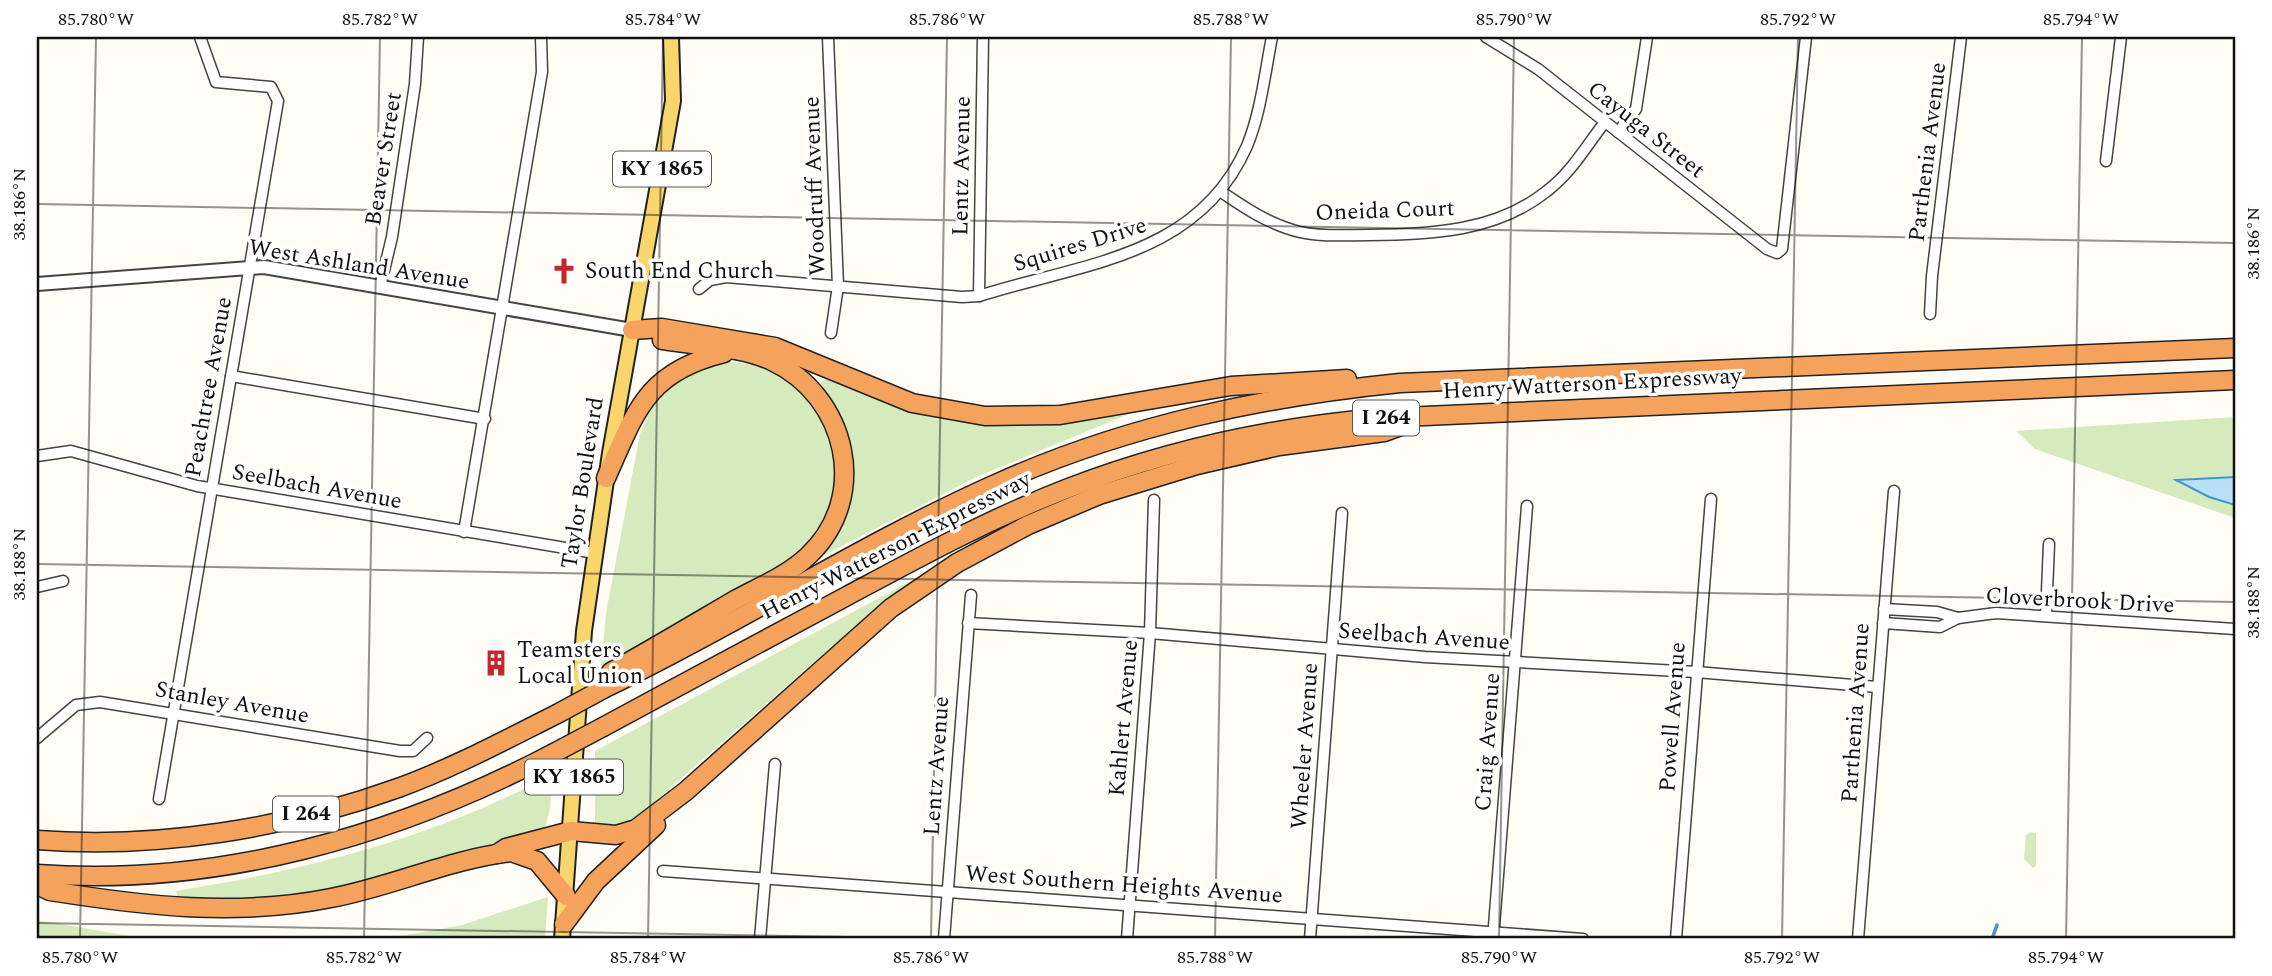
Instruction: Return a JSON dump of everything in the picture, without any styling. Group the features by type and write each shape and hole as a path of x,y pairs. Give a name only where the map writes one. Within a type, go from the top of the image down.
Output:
{"highway":[{"path":"632,330 662,328 775,347 912,402 985,416 1060,415 1267,381 1340,378 1401,383"},
{"path":"605,688 611,672 796,566 817,547 838,511 844,485 845,457 836,425 808,384 770,360 655,338 632,330"},
{"name":"Henry Watterson Expressway","path":"37,841 94,842 176,838 223,832 320,811 399,787 449,767 557,714 959,501 1064,456 1200,414 1285,397 1401,383 2235,348"},
{"path":"606,478 633,417 654,388 672,372 693,361 730,351"},
{"name":"Henry Watterson Expressway","path":"37,874 77,877 181,872 308,850 444,806 552,754 928,552 1067,488 1165,456 1231,439 1337,422 2235,380"},
{"path":"496,854 506,848 571,831 624,833 636,829 686,791 862,631 925,583 1004,537 1077,503 1152,477 1279,446 1384,432 1430,417"},
{"path":"563,932 596,881 674,808 686,791"},
{"path":"37,885 50,891 149,906 248,909 306,903 364,891 511,852 537,861 566,896"}],"main road":[{"name":"Taylor Boulevard","path":"563,932 584,631 606,478 673,101 671,37"}],"street":[{"name":"Peachtree Avenue","path":"159,799 246,281 250,278 249,267 278,95 266,86 216,82 200,37"},
{"name":"Beaver Street","path":"380,287 392,237 415,84 418,37"},
{"path":"464,532 485,419 523,171 542,72 541,37"},
{"name":"Woodruff Avenue","path":"828,37 838,286 831,333"},
{"name":"Lentz Avenue","path":"979,296 983,37"},
{"name":"Squires Drive","path":"979,296 1143,248 1179,230 1220,191 1248,144 1272,37"},
{"name":"Cayuga Street","path":"1486,37 1538,69 1767,249 1780,252 1790,191 1806,37"},
{"path":"1618,132 1636,109 1647,37"},
{"name":"Parthenia Avenue","path":"1930,314 1932,276 1961,37"},
{"path":"2106,161 2121,37"},
{"name":"Oneida Court","path":"1220,191 1272,223 1309,233 1418,234 1458,230 1501,217 1546,193 1566,175 1605,122"},
{"name":"West Ashland Avenue","path":"37,284 249,267 632,330"},
{"path":"699,289 710,280 726,277 979,296"},
{"path":"231,376 485,419"},
{"name":"Seelbach Avenue","path":"37,456 71,451 211,488 595,554"},
{"name":"Parthenia Avenue","path":"1858,939 1894,491"},
{"name":"Powell Avenue","path":"1676,939 1711,499"},
{"name":"Kahlert Avenue","path":"1126,939 1150,633 1154,500"},
{"name":"Craig Avenue","path":"1493,936 1527,506"},
{"name":"Wheeler Avenue","path":"1310,939 1342,513"},
{"path":"2046,615 2049,544"},
{"path":"37,587 63,581"},
{"name":"Lentz Avenue","path":"944,939 971,595"},
{"path":"1884,608 1937,612 1958,618"},
{"name":"Cloverbrook Drive","path":"1882,623 1940,627 1958,618 1996,613 2235,629"},
{"name":"Seelbach Avenue","path":"968,623 1150,633 1331,650 1696,672 1877,687"},
{"name":"Stanley Avenue","path":"37,738 76,705 100,702 400,751 413,751 427,738"},
{"path":"760,939 775,764"},
{"name":"West Southern Heights Avenue","path":"663,871 1311,919 1493,936 1583,939"}],"green space":[{"path":"729,362 766,369 796,385 817,409 831,438 835,469 830,502 815,533 790,560 601,668 606,613 640,434 654,405 672,384 696,370"},
{"path":"829,378 914,409 1136,411 976,477 819,558 846,511 854,470 844,429 820,382"},
{"path":"2235,417 2235,518 2035,449 2016,431"},
{"path":"920,576 831,647 635,819 615,827 595,823 595,751"},
{"path":"552,775 550,809 544,831 319,892 271,899 178,900 176,891 322,862 416,834 462,817"},
{"path":"2036,833 2036,866 2033,868 2024,859 2026,835"},
{"path":"548,897 545,939 385,939 462,925"},
{"path":"37,920 141,938 156,939 37,939"}],"water":[{"path":"2235,477 2235,505 2209,497 2176,480"}],"waterway":[{"path":"1992,939 1997,925"}],"place":[{"name":"South End Church","path":"564,271"},
{"name":"Teamsters Local Union","path":"496,663"}]}
